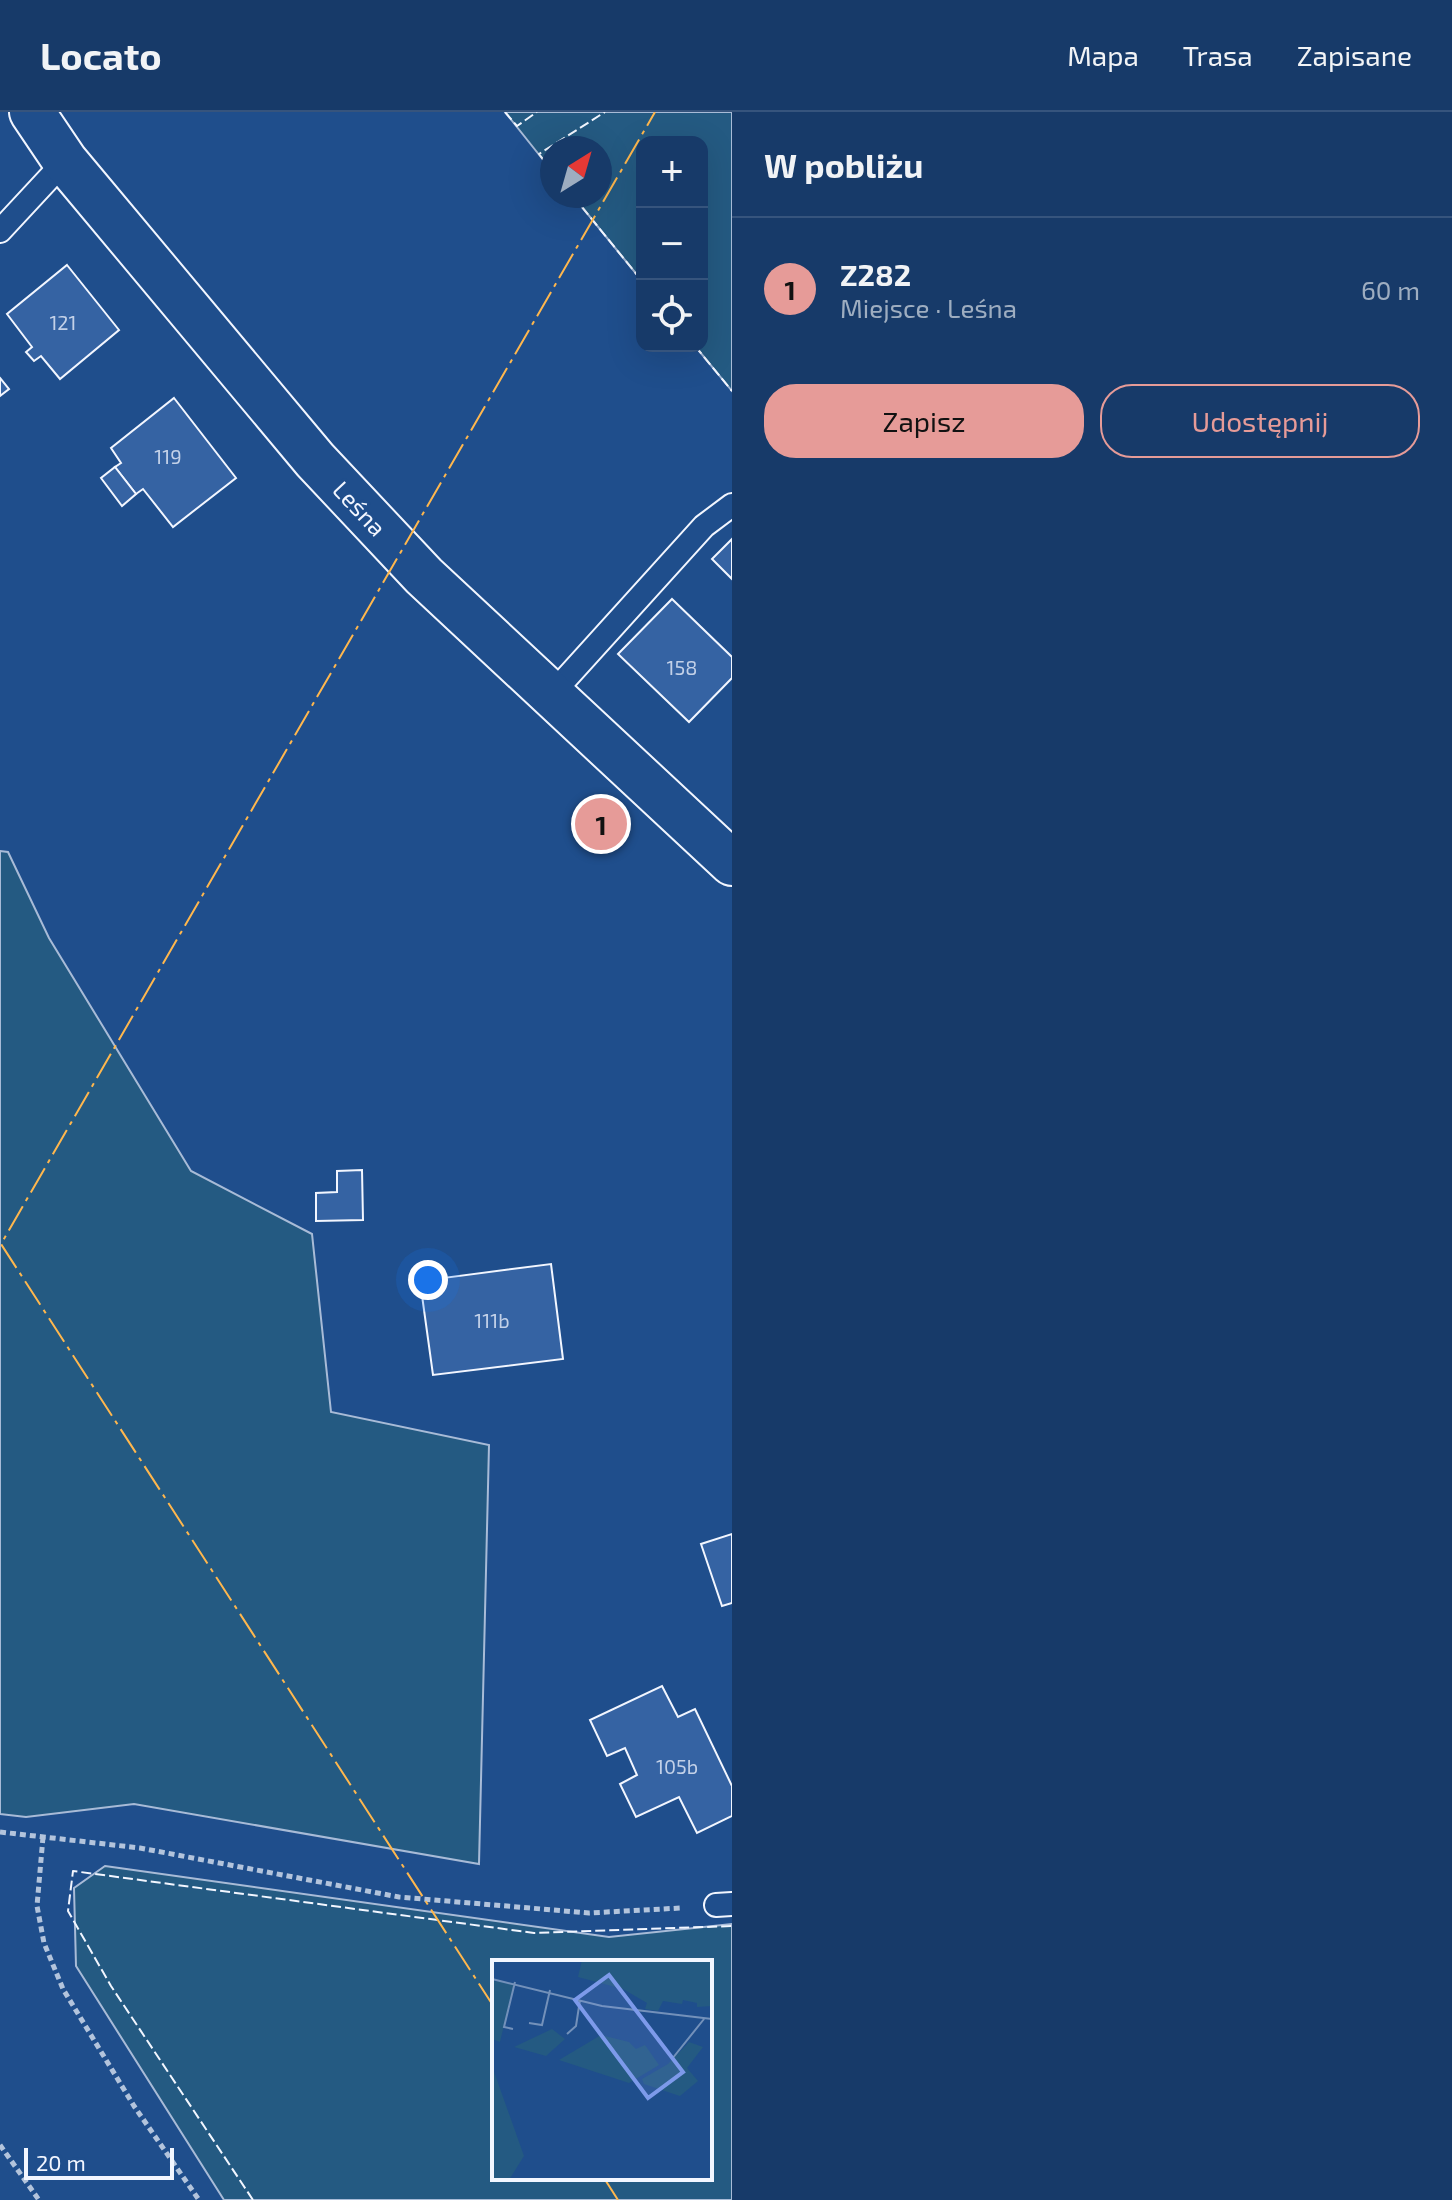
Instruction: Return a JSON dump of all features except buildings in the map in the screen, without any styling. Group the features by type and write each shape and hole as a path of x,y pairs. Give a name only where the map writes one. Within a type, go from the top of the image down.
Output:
{"street":[{"name":"Leśna","path":"32,112 65,161 315,460 424,576 732,863"}],"lane":[{"path":"0,231 65,161"},
{"path":"551,695 704,526 732,505"}],"path":[{"path":"0,1832 140,1848 399,1897 589,1913 724,1905"},
{"path":"43,1837 37,1906 44,1943 63,1989 134,2106 199,2200"},
{"path":"0,2145 39,2200"}],"shaded area":[{"path":"505,112 732,112 732,391 700,352 708,352 708,136 636,136 636,274 583,208 612,208 612,136 540,136 540,156"},
{"path":"0,851 8,852 49,938 191,1171 312,1234 331,1412 489,1445 479,1864 134,1804 26,1817 0,1814"},
{"path":"105,1866 609,1937 732,1924 732,2200 224,2200 76,1966 74,1888"}],"fence":[{"path":"505,112 517,126 537,112"},
{"path":"567,136 605,112"},
{"path":"583,208 641,280"},
{"path":"700,352 732,391"},
{"path":"253,2200 111,1986 68,1911 73,1871 534,1933 732,1926"}],"power":[{"path":"492,2004 1,1244 655,112"},
{"path":"605,2180 618,2200"}],"place":[{"name":"Z282","path":"601,824"}]}
